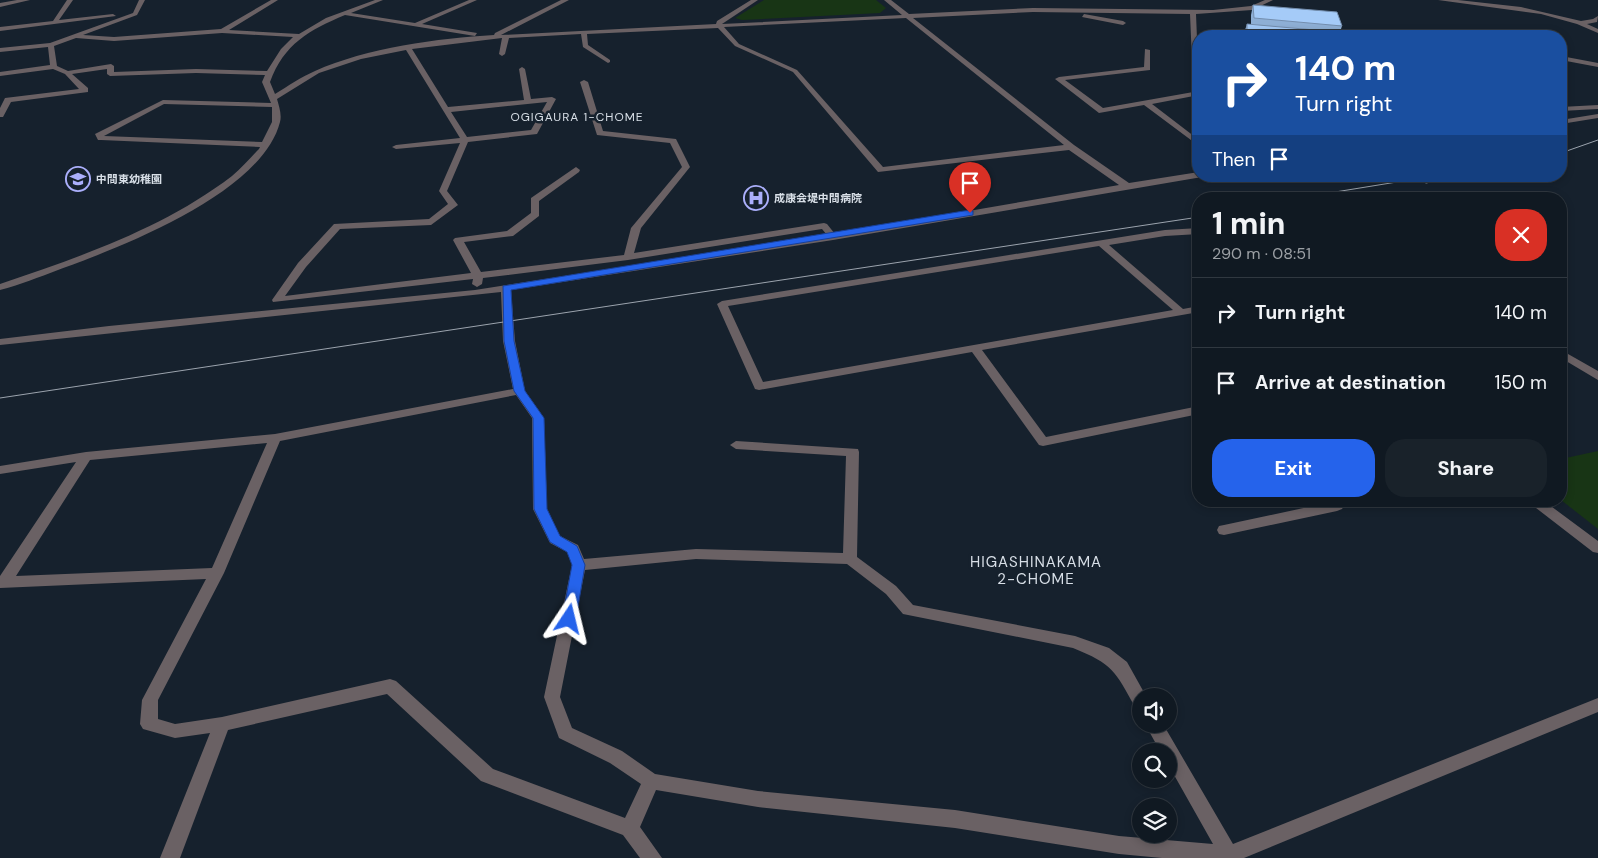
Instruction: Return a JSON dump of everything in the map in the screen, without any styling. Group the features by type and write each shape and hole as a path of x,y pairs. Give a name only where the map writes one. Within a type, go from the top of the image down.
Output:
{"street":[{"path":"0,5 26,0"},
{"path":"56,22 70,0"},
{"path":"0,50 51,45 70,36 135,14 142,0"},
{"path":"222,31 276,0"},
{"path":"0,287 68,265 112,247 169,219 226,185 256,159 266,145 276,121 274,102 266,82 268,72 276,58 301,36 322,23 380,0"},
{"path":"416,25 474,0"},
{"path":"755,0 719,22 720,26 737,45 795,71 880,170 1072,147"},
{"path":"888,0 1072,147 1127,186"},
{"path":"266,145 101,138 99,134 163,102 274,102 315,73 344,62 407,47 490,37 1033,10 1129,8 1193,13 1239,11 1270,0"},
{"path":"1441,0 1527,10 1582,23 1598,31"},
{"path":"1522,0 1527,10"},
{"path":"552,1 564,1"},
{"path":"344,14 490,37 564,1"},
{"path":"1020,3 1033,10"},
{"path":"1053,10 1123,23"},
{"path":"1193,13 1194,30"},
{"path":"0,29 135,14"},
{"path":"1582,23 1595,21 1598,18"},
{"path":"70,36 114,39 222,31 301,36"},
{"path":"584,32 585,46 608,61"},
{"path":"502,54 506,36"},
{"path":"51,45 54,67"},
{"path":"407,47 465,140"},
{"path":"1147,50 1148,69 1059,79 1102,112 1192,94"},
{"path":"1567,59 1598,65"},
{"path":"67,73 111,66 110,74 196,71 268,72"},
{"path":"0,74 54,67 67,73 85,90 4,101 0,115"},
{"path":"522,69 528,101"},
{"path":"584,82 600,133 673,141 686,167 636,228 628,257"},
{"path":"396,147 534,132 552,99 446,110"},
{"path":"1147,104 1173,122 1176,129 1192,139"},
{"path":"1567,107 1598,107"},
{"path":"1567,121 1598,116"},
{"path":"465,140 455,168 443,191 453,205 431,222 337,226 307,259 277,300 628,257 824,226 834,237"},
{"path":"475,294 478,276 458,240 510,234 536,214 534,200 576,170"},
{"path":"0,342 109,329 475,294 834,237 1192,176"},
{"path":"1192,231 1165,233 722,304 759,386 1192,310"},
{"path":"1102,244 1180,312"},
{"path":"506,288 509,341 519,391 538,418 540,509 554,539 573,549 578,565 552,698 565,733 616,757 651,781 758,799 955,819 1122,851 1229,855 1598,705"},
{"path":"975,348 1042,442 1192,411"},
{"path":"1567,357 1598,376"},
{"path":"0,470 86,456 275,438 519,391"},
{"path":"275,438 217,573 150,700 149,724 175,731 222,724 390,686 487,775 630,829 652,858"},
{"path":"736,445 853,452 850,559"},
{"path":"2,583 86,456"},
{"path":"1224,530 1332,507"},
{"path":"1542,507 1598,548"},
{"path":"578,565 696,554 850,559 891,590 908,610 1075,642 1103,653 1121,667 1133,688"},
{"path":"2,583 217,573"},
{"path":"170,858 222,724"},
{"path":"1159,733 1229,855"},
{"path":"630,829 651,781"}],"green space":[{"path":"764,0 876,0 886,8 880,13 742,20 735,18"},
{"path":"1598,451 1598,529 1567,505 1567,458"}],"building":[{"path":"1253,5 1337,12 1342,26 1254,18"},
{"path":"1247,24 1315,30 1247,30"}],"tram line":[{"path":"1567,151 1598,140"},
{"path":"1335,192 1397,182"},
{"path":"1426,183 1431,182"},
{"path":"0,398 1192,218"}],"place":[{"name":"中間東幼稚園","path":"78,179"},
{"name":"成康会堤中間病院","path":"756,198"}],"district":[{"name":"OGIGAURA 1-CHOME","path":"577,117"},
{"name":"HIGASHINAKAMA 2-CHOME","path":"1036,570"}],"route":[{"path":"569,619 578,565 573,549 554,539 540,509 538,418 519,391 509,341 506,288 834,237 970,213"}]}
